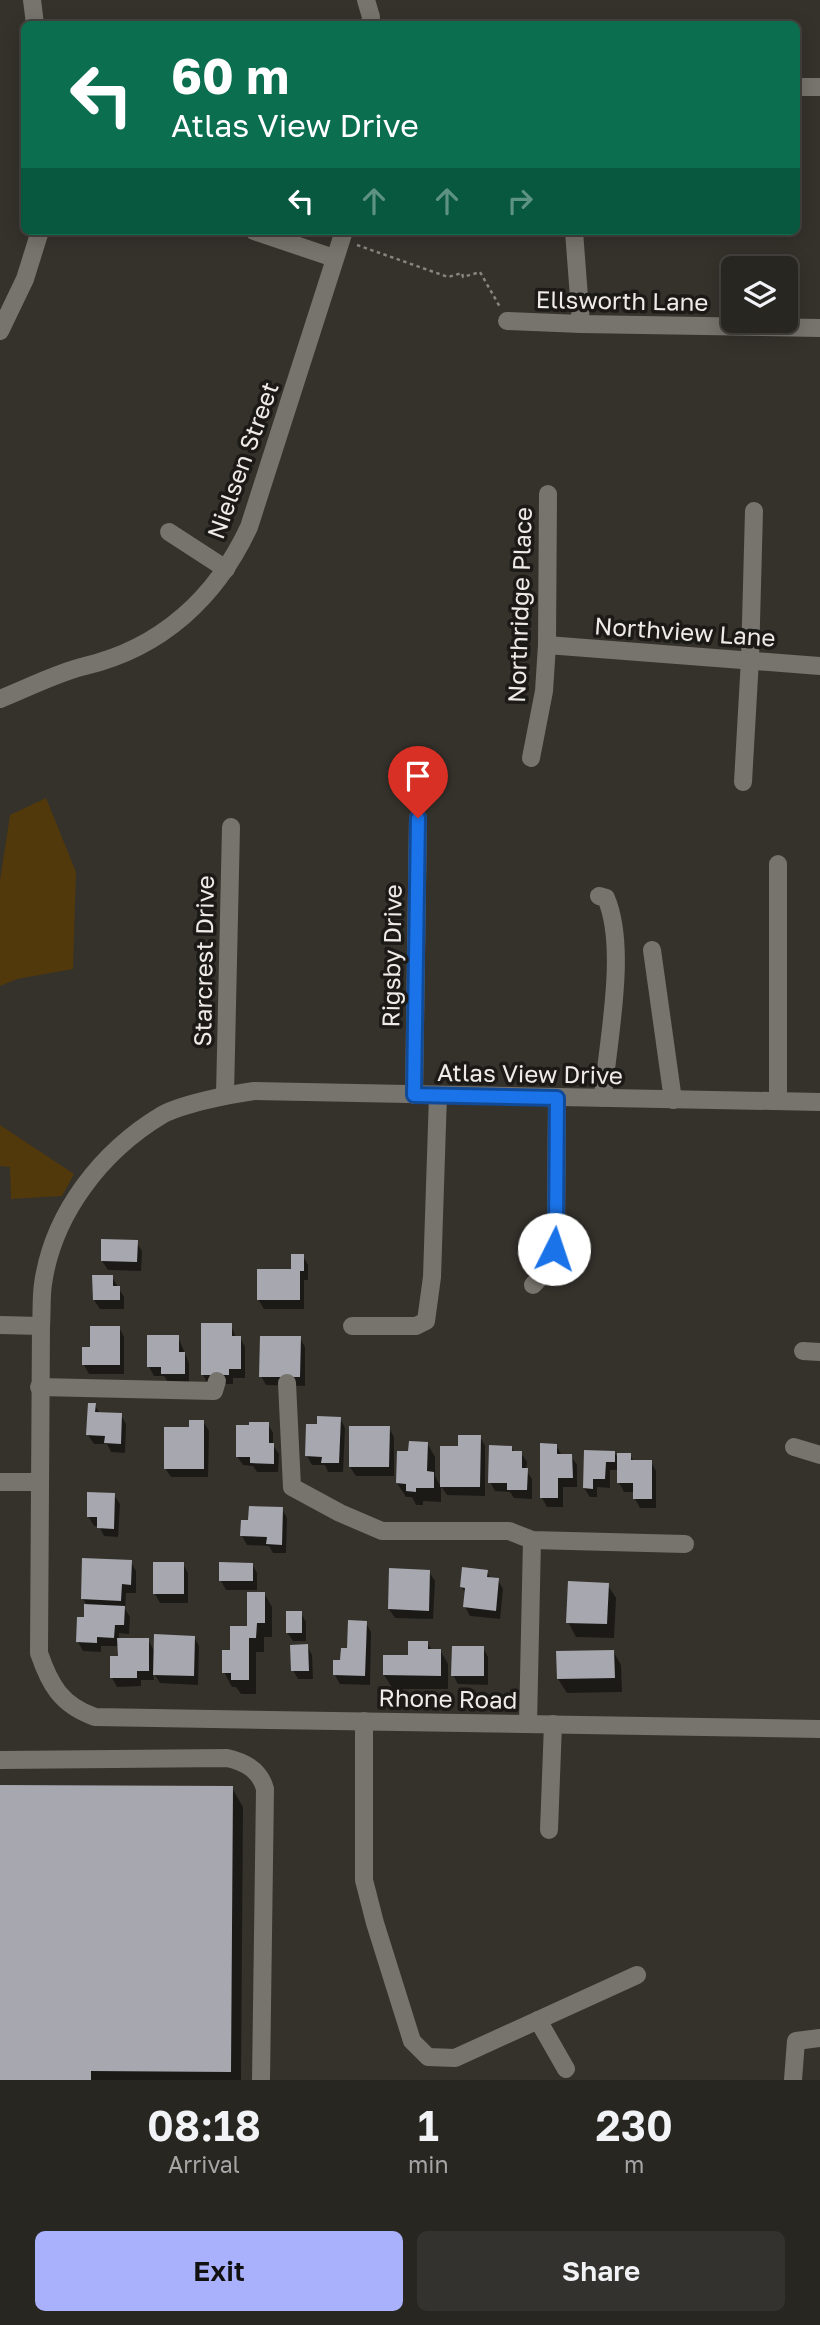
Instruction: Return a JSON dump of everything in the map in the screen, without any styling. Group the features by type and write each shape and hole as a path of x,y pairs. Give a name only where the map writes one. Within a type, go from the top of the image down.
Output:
{"street":[{"path":"32,0 35,21"},
{"path":"366,0 370,21"},
{"path":"800,87 820,87"},
{"path":"0,331 25,278 39,235"},
{"path":"266,235 334,258"},
{"name":"Nielsen Street","path":"0,699 85,666 116,658 158,637 195,607 212,589 249,527 342,235"},
{"path":"574,235 581,324"},
{"name":"Ellsworth Lane","path":"507,321 820,328"},
{"name":"Northridge Place","path":"531,758 544,691 547,645 548,494"},
{"path":"743,782 754,511"},
{"path":"169,532 226,569"},
{"name":"Northview Lane","path":"547,645 820,666"},
{"name":"Rigsby Drive","path":"414,1095 418,818"},
{"name":"Starcrest Drive","path":"225,1095 231,827"},
{"path":"778,864 778,1101"},
{"path":"599,896 606,898 611,910 614,952 611,1039 606,1055 603,1098"},
{"path":"652,950 673,1100"},
{"name":"Atlas View Drive","path":"76,1710 50,1683 39,1653 39,1387 43,1284 52,1245 77,1194 111,1154 164,1114 225,1095 254,1091 820,1102"},
{"path":"352,1326 416,1326 426,1321 432,1277 438,1096"},
{"path":"533,1285 551,1266 556,1233 557,1098"},
{"path":"0,1325 41,1326"},
{"path":"39,1387 214,1391 217,1381"},
{"path":"287,1384 292,1488 383,1531 509,1531 532,1540 685,1544"},
{"path":"794,1447 820,1455"},
{"path":"0,1482 40,1482"},
{"path":"528,1724 532,1540"},
{"name":"Rhone Road","path":"76,1710 95,1717 820,1729"},
{"path":"364,1721 364,1880 412,2041 428,2057 454,2058 637,1975"},
{"path":"549,1830 553,1724"},
{"path":"0,1760 227,1758 245,1763 258,1773 265,1789 261,2080"},
{"path":"538,2021 566,2069"},
{"path":"793,2080 796,2042 820,2038"}],"path":[{"path":"342,235 449,277 462,273 463,277 480,272 497,302"}],"shaded area":[{"path":"46,798 76,872 73,969 17,979 0,986 0,881 10,815"},
{"path":"0,1125 74,1174 62,1196 11,1199 10,1167 0,1166"}],"building":[{"path":"101,1239 138,1240 137,1262 101,1261"},
{"path":"291,1254 304,1254 304,1271 300,1271 300,1300 257,1300 257,1269 291,1269"},
{"path":"92,1275 113,1275 113,1286 120,1286 120,1300 93,1300"},
{"path":"201,1323 232,1323 232,1336 241,1336 241,1369 229,1369 229,1375 201,1375"},
{"path":"90,1326 120,1326 120,1365 82,1365 82,1347 90,1347"},
{"path":"147,1335 179,1335 179,1352 185,1352 185,1374 161,1374 161,1367 147,1367"},
{"path":"260,1336 301,1336 300,1377 259,1377"},
{"path":"88,1403 96,1403 95,1412 122,1413 121,1444 104,1443 105,1436 86,1435"},
{"path":"317,1416 341,1417 339,1463 321,1463 322,1457 305,1456 306,1424 317,1424"},
{"path":"189,1420 204,1420 204,1469 164,1469 164,1427 189,1427"},
{"path":"249,1422 269,1422 269,1443 274,1443 274,1464 250,1463 250,1457 236,1457 236,1425 249,1425"},
{"path":"349,1426 390,1426 389,1467 349,1467"},
{"path":"458,1435 481,1435 480,1487 440,1487 440,1446 458,1446"},
{"path":"409,1441 428,1442 427,1471 434,1472 434,1488 406,1491 406,1484 396,1483 397,1451 408,1451"},
{"path":"540,1443 557,1444 557,1454 572,1454 573,1478 558,1478 558,1498 540,1498"},
{"path":"489,1445 512,1446 512,1451 522,1451 522,1468 528,1468 527,1490 507,1490 507,1483 488,1483"},
{"path":"584,1450 615,1451 615,1462 606,1462 605,1479 593,1479 593,1489 583,1488"},
{"path":"617,1453 631,1453 631,1460 652,1460 652,1499 633,1499 633,1483 617,1483"},
{"path":"87,1492 115,1493 114,1529 97,1528 97,1517 87,1517"},
{"path":"249,1506 283,1507 282,1545 266,1544 267,1537 240,1536 241,1520 248,1520"},
{"path":"82,1558 132,1560 131,1585 122,1584 121,1601 81,1599"},
{"path":"153,1562 184,1562 184,1594 153,1594"},
{"path":"219,1562 253,1563 253,1581 219,1581"},
{"path":"462,1567 488,1570 487,1577 499,1578 496,1611 463,1607 465,1588 460,1587"},
{"path":"389,1568 430,1570 429,1611 388,1609"},
{"path":"568,1581 609,1583 607,1624 566,1623"},
{"path":"247,1592 265,1592 265,1623 257,1623 256,1638 249,1638 249,1680 231,1680 231,1673 222,1673 222,1650 230,1650 230,1626 247,1626"},
{"path":"84,1604 125,1606 124,1625 115,1625 114,1638 97,1637 97,1643 76,1642 77,1617 84,1617"},
{"path":"286,1611 302,1611 302,1633 286,1633"},
{"path":"348,1620 367,1621 365,1676 333,1675 333,1660 340,1660 341,1648 347,1648"},
{"path":"154,1634 195,1636 194,1676 153,1675"},
{"path":"117,1638 149,1638 149,1671 137,1671 137,1678 110,1678 110,1656 118,1656"},
{"path":"408,1641 428,1641 428,1649 441,1649 441,1676 383,1675 383,1655 408,1655"},
{"path":"308,1644 309,1671 291,1671 290,1645"},
{"path":"452,1646 484,1646 484,1676 451,1676"},
{"path":"614,1650 615,1678 557,1679 556,1651"},
{"path":"0,1785 233,1786 231,2072 91,2071 91,2080 0,2080"}],"route":[{"path":"418,818 414,1095 557,1098 554,1249"}]}
